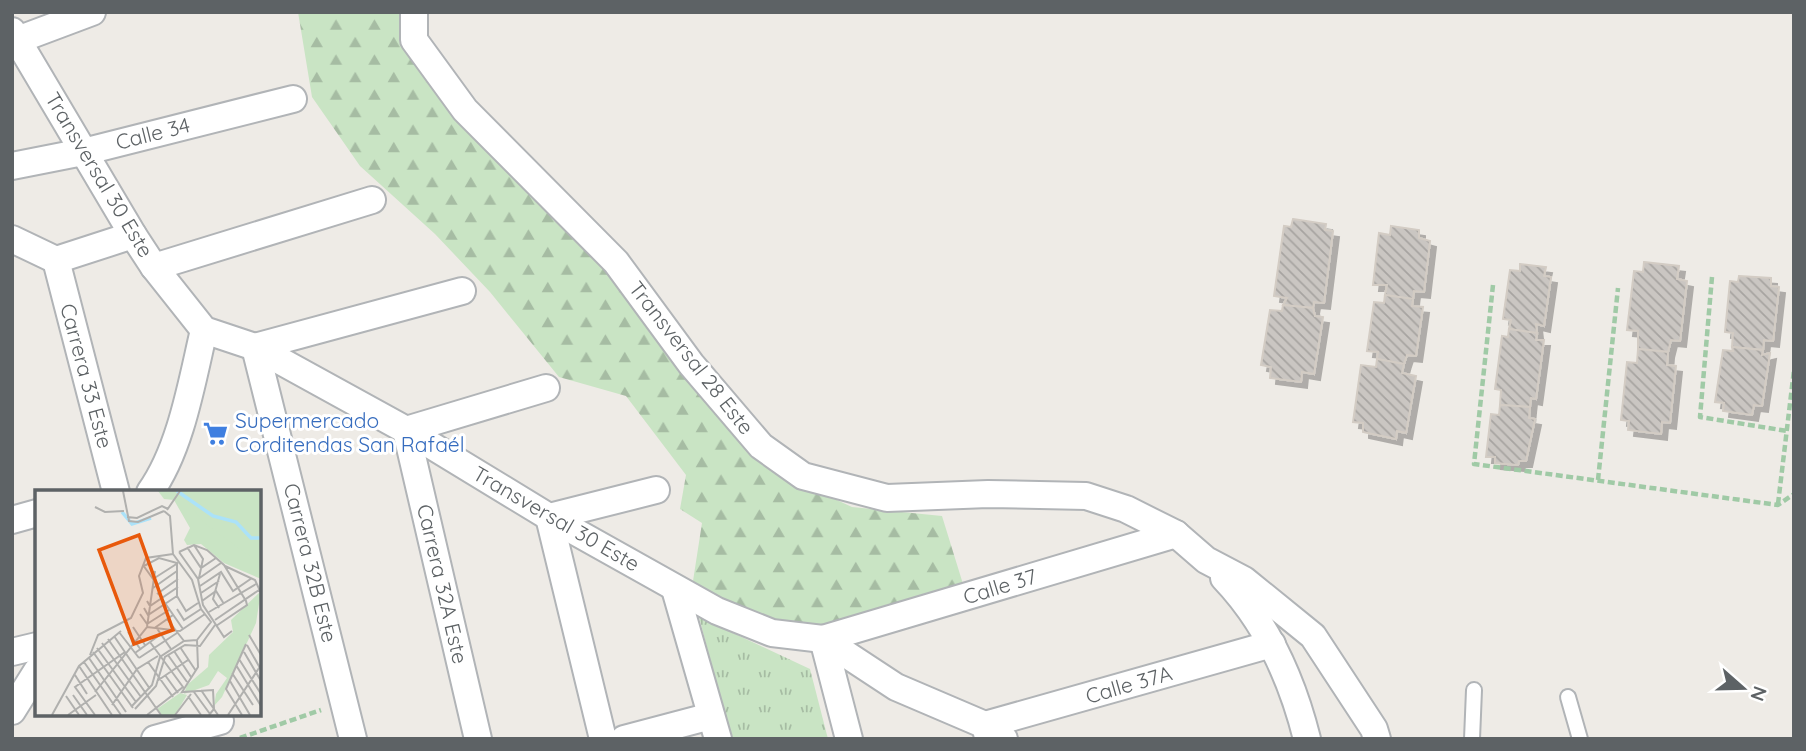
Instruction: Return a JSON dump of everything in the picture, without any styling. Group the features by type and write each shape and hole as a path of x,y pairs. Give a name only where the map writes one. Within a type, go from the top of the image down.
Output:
{"street":[{"path":"14,38 92,12"},
{"name":"Transversal 28 Este","path":"414,12 414,40 465,110 615,262 691,364 761,446 803,476 887,498 988,494 1086,496 1126,509 1177,534 1206,560 1244,580 1313,636 1374,729 1377,739"},
{"name":"Transversal 30 Este","path":"14,38 132,235 204,330 255,347 405,430 549,517 717,611 772,633 823,639 896,687 993,734"},
{"name":"Calle 34","path":"12,166 83,152 293,99"},
{"path":"154,267 372,200"},
{"path":"12,239 56,260 132,235"},
{"name":"Carrera 33 Este","path":"56,260 115,490"},
{"path":"255,347 462,291"},
{"path":"136,490 157,488 183,417 204,330"},
{"name":"Carrera 32B Este","path":"255,347 353,739"},
{"path":"405,430 546,388"},
{"name":"Carrera 32A Este","path":"405,430 478,739"},
{"path":"603,739 549,517 656,490"},
{"path":"12,520 35,514"},
{"name":"Calle 37","path":"823,639 1177,534"},
{"path":"1206,560 1231,585 1272,644 1297,700 1307,739"},
{"path":"624,739 715,727 675,589"},
{"path":"823,639 849,739"},
{"name":"Calle 37A","path":"993,734 1272,644"},
{"path":"12,652 35,646"},
{"path":"12,711 35,674"},
{"path":"155,739 225,728"}],"lane":[{"path":"1472,739 1474,690"},
{"path":"1568,698 1580,739"}],"path":[{"path":"1712,277 1700,417 1787,431"},
{"path":"1493,285 1474,464 1778,505 1794,494"},
{"path":"1598,480 1618,288"},
{"path":"1778,505 1794,370"},
{"path":"225,728 345,702"}],"green space":[{"path":"298,12 409,12 408,38 589,241 780,474 852,507 942,516 963,584 800,631 756,623 693,581 702,523 680,509 686,475 626,396 559,377 490,292 435,234 360,166 312,97"},
{"path":"699,617 810,669 828,739 731,739"}],"building":[{"path":"1293,219 1326,224 1325,230 1333,231 1324,303 1314,302 1313,308 1283,305 1287,298 1274,296 1284,226 1291,227"},
{"path":"1391,226 1419,230 1419,238 1430,241 1424,292 1414,291 1413,299 1385,295 1387,285 1373,285 1379,233 1390,235"},
{"path":"1644,262 1679,266 1677,279 1687,281 1680,341 1671,340 1668,352 1638,349 1638,331 1627,330 1634,271 1643,272"},
{"path":"1520,264 1546,267 1544,276 1551,277 1544,326 1536,324 1537,333 1509,329 1511,320 1503,319 1510,270 1520,271"},
{"path":"1739,276 1771,278 1771,286 1779,287 1773,341 1764,340 1763,350 1732,347 1733,333 1725,332 1730,281 1738,282"},
{"path":"1385,295 1413,299 1412,306 1423,307 1416,356 1407,355 1404,364 1377,359 1378,352 1367,351 1374,302 1384,303"},
{"path":"1283,305 1313,308 1315,316 1323,317 1314,374 1302,372 1301,382 1270,378 1271,367 1261,365 1270,310 1282,311"},
{"path":"1509,329 1537,333 1536,340 1544,340 1536,399 1531,398 1530,407 1500,405 1501,390 1495,389 1502,336 1508,337"},
{"path":"1732,347 1763,350 1762,355 1770,353 1762,406 1754,405 1752,415 1723,411 1724,403 1715,402 1723,350 1733,351"},
{"path":"1638,349 1668,352 1667,365 1676,366 1670,423 1662,422 1661,434 1628,430 1629,421 1621,420 1627,362 1637,363"},
{"path":"1377,359 1404,364 1402,373 1416,376 1406,433 1397,431 1396,439 1363,432 1363,423 1353,422 1361,365 1376,367"},
{"path":"1500,405 1530,407 1529,418 1535,419 1526,461 1519,461 1518,465 1495,463 1495,457 1486,457 1491,414 1499,415"}],"place":[{"name":"Supermercado Corditendas San Rafaél","path":"215,433"}]}
